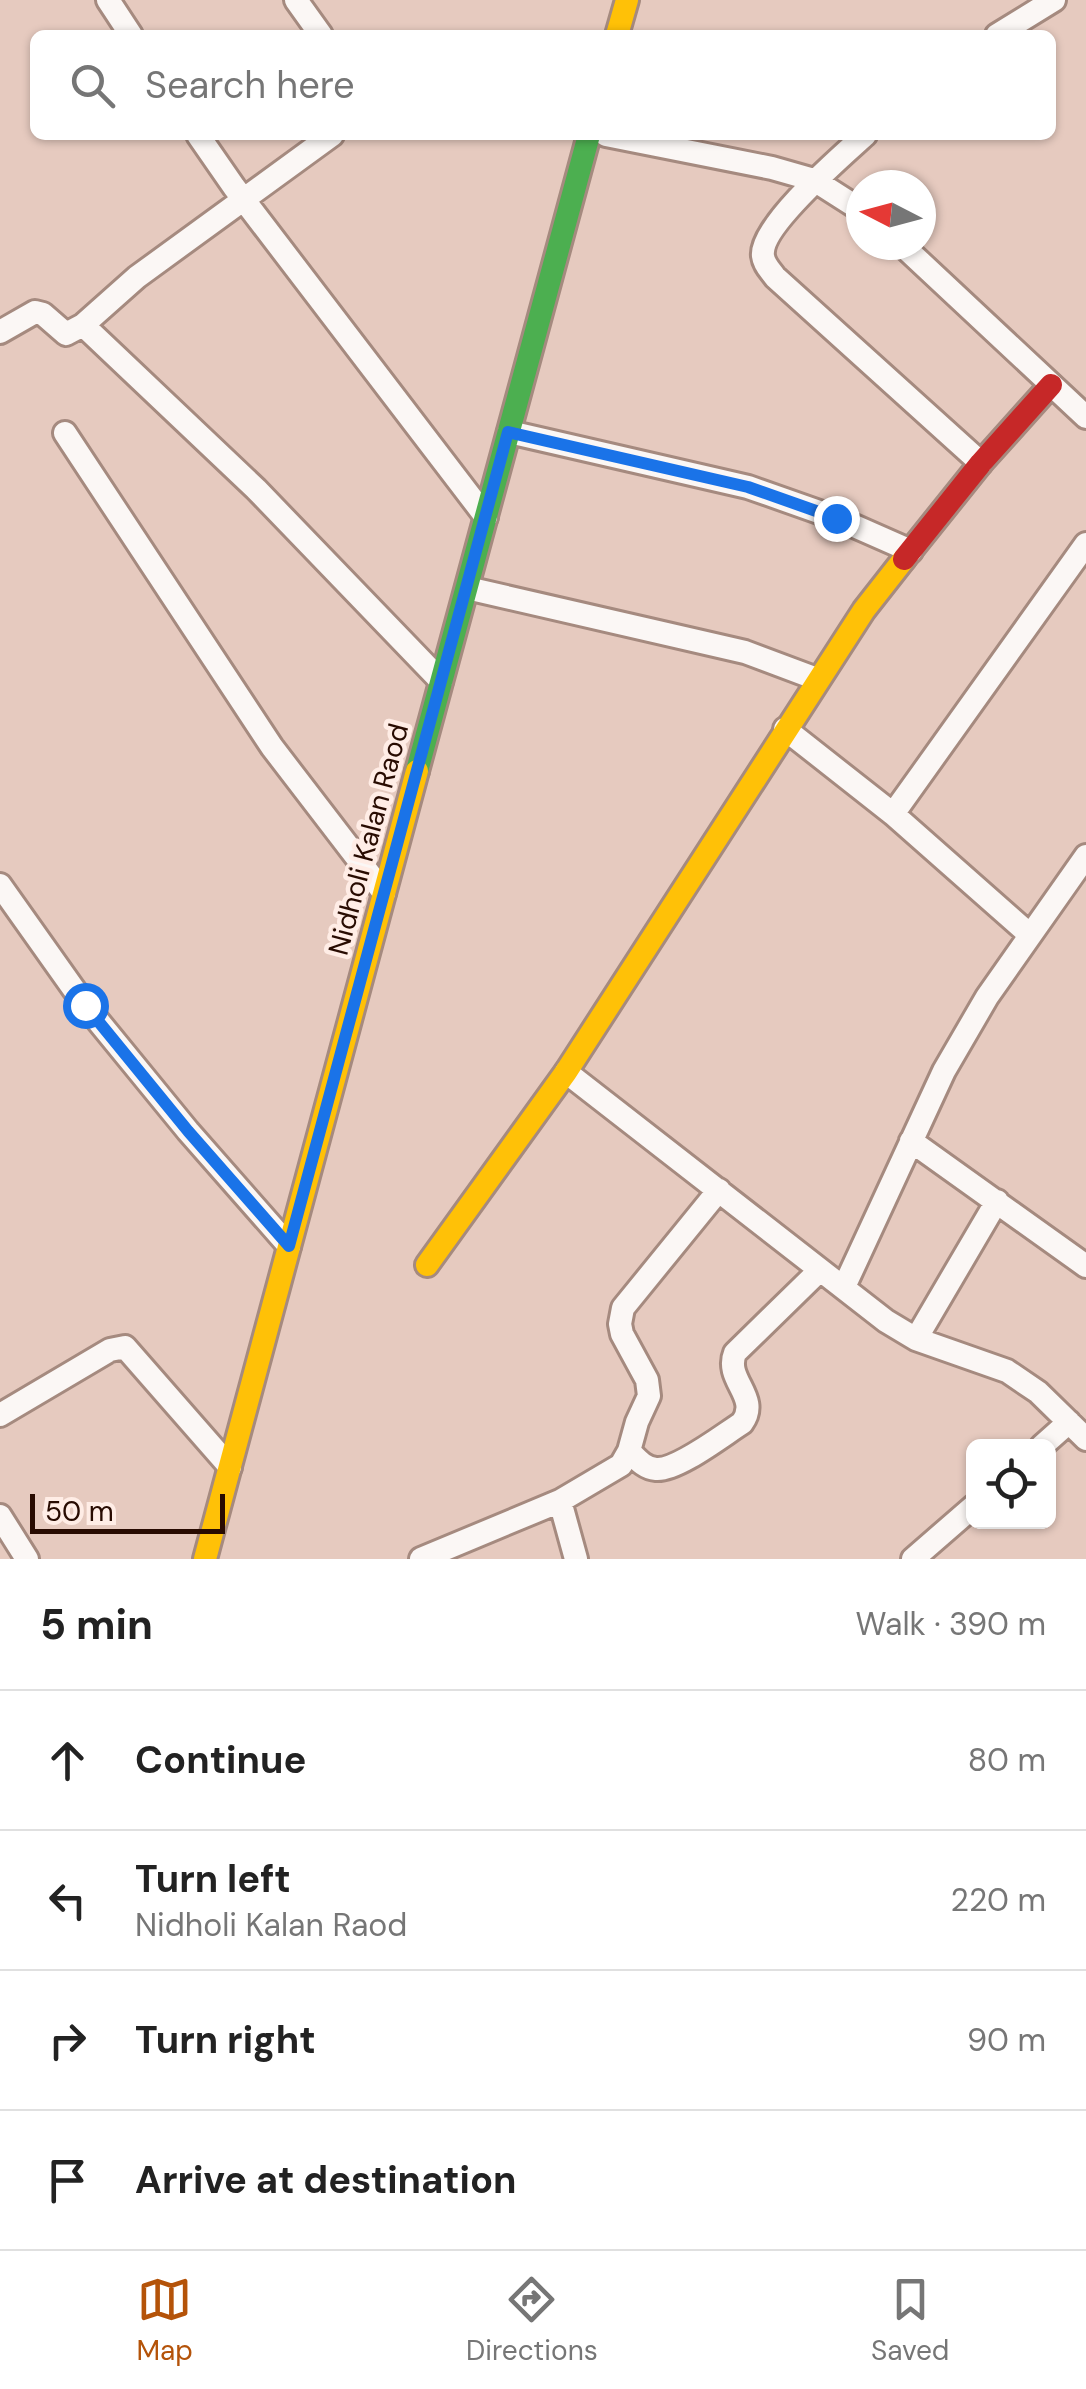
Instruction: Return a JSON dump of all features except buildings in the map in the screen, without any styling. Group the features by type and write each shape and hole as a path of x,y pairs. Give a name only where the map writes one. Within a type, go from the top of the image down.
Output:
{"street":[{"path":"108,0 128,30"},
{"path":"309,17 326,0"},
{"path":"619,30 627,0"},
{"path":"1005,30 1054,0"},
{"path":"202,140 486,517"},
{"path":"0,332 36,312 66,334 137,277 325,140"},
{"name":"Nidholi Kalan Raod","path":"205,1559 588,140"},
{"path":"631,140 772,168 814,180 846,200"},
{"path":"859,140 814,180 767,238 762,254 775,277 981,463"},
{"path":"918,260 1086,417"},
{"path":"82,324 256,490 441,681"},
{"path":"428,1265 566,1072 864,610 981,463 1051,385"},
{"path":"508,432 748,487 836,518 911,551"},
{"path":"65,433 272,747 384,893"},
{"path":"893,814 1086,544"},
{"path":"466,588 744,652 817,679"},
{"path":"785,729 893,814 1030,935"},
{"path":"844,1288 944,1071 987,997 1086,856"},
{"path":"0,885 85,1005 289,1246"},
{"path":"566,1072 886,1322 916,1339 1007,1371 1038,1392 1078,1431"},
{"path":"912,1141 1086,1266"},
{"path":"421,1559 560,1501 621,1465 649,1396 648,1380 622,1334 624,1308 719,1190"},
{"path":"916,1339 997,1201"},
{"path":"629,1451 642,1464 656,1469 672,1466 742,1423 749,1401 732,1371 735,1354 820,1270"},
{"path":"0,1414 110,1350 126,1347 230,1467"},
{"path":"560,1501 576,1559"},
{"path":"914,1559 966,1513"},
{"path":"0,1516 27,1559"}],"traffic: fast":[{"path":"417,771 588,140"}],"traffic: slow":[{"path":"618,30 627,0"},
{"path":"427,1265 566,1072 864,610 904,559"},
{"path":"205,1559 417,771"}],"traffic: jam":[{"path":"904,559 981,463 1051,385"}],"route":[{"path":"85,1005 289,1246 508,432 748,487 836,518"}]}
